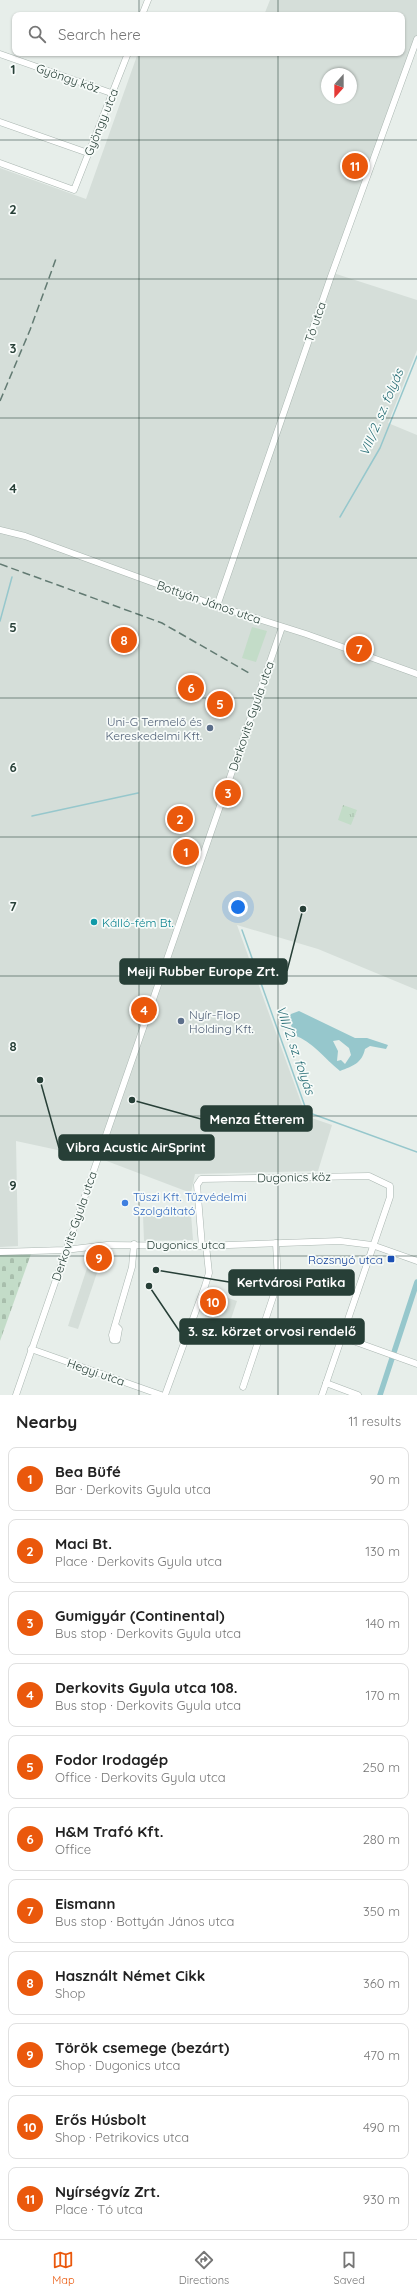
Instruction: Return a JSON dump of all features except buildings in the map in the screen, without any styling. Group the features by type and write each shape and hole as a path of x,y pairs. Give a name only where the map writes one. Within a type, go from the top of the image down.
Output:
{"street":[{"path":"143,12 148,0"},
{"name":"Tó utca","path":"217,606 330,279 417,39"},
{"name":"Gyöngy köz","path":"0,54 114,94"},
{"name":"Gyöngy utca","path":"0,163 74,190 88,153 114,94 127,56"},
{"path":"0,122 88,153"},
{"name":"Bottyán János utca","path":"0,530 40,541 217,606 417,674"},
{"name":"Derkovits Gyula utca","path":"16,1395 282,627"},
{"name":"Dugonics köz","path":"204,1246 197,1185 201,1179 356,1176 374,1178 387,1183 391,1189 390,1197 372,1245"},
{"name":"Dugonics utca","path":"0,1252 66,1250 107,1245 134,1244 204,1246 340,1241 372,1245 417,1261"},
{"path":"243,1387 278,1282 276,1243"},
{"path":"112,1335 132,1267 134,1244"},
{"path":"322,1395 372,1245"},
{"path":"165,1395 209,1273 204,1246"},
{"path":"342,1337 417,1364"},
{"name":"Hegyi utca","path":"31,1349 161,1395"},
{"path":"326,1383 358,1395"}],"shaded area":[{"path":"270,0 417,0 417,40 330,272 417,300 417,350 388,423 417,435 417,990 318,949 237,925 306,1116 332,1125 318,1171 195,1174 191,1193 104,1160 16,1141 18,1246 0,1247 0,168 86,199 137,56 405,56 405,12 265,12"},
{"path":"191,1214 193,1240 144,1241 143,1215"},
{"path":"89,1262 100,1264 78,1329 68,1326"},
{"path":"213,1293 237,1301 229,1325 205,1316"}],"green space":[{"path":"252,627 267,631 256,662 242,658"},
{"path":"343,805 357,810 351,825 338,820"},
{"path":"0,1254 31,1254 0,1341"}],"water":[{"path":"299,1011 355,1038 367,1038 388,1045 386,1049 370,1046 365,1049 362,1058 359,1061 340,1071 313,1046 294,1035 289,1018 291,1014","holes":["339,1040 349,1048 351,1055 345,1064 341,1060 337,1061 338,1051 333,1041"]}],"waterway":[{"name":"VIII/2. sz. folyás","path":"340,517 380,448 417,356"},
{"path":"0,621 12,577"},
{"path":"32,816 138,793"},
{"name":"VIII/2. sz. folyás","path":"242,930 307,1112 417,1152"},
{"name":"VIII/2. sz. folyás","path":"380,1395 417,1282"}],"railway":[{"path":"0,401 30,330 57,256"},
{"path":"0,564 162,623 249,673"}],"place":[{"name":"Nyírségvíz Zrt.","path":"355,166"},
{"name":"Használt Német Cikk","path":"124,640"},
{"name":"Eismann","path":"359,649"},
{"name":"H&M Trafó Kft.","path":"191,688"},
{"name":"Fodor Irodagép","path":"220,704"},
{"name":"Uni-G Termelő és Kereskedelmi Kft.","path":"210,728"},
{"name":"Gumigyár (Continental)","path":"228,793"},
{"name":"Maci Bt.","path":"180,819"},
{"name":"Bea Büfé","path":"186,852"},
{"name":"Meiji Rubber Europe Zrt.","path":"303,909"},
{"name":"Kálló-fém Bt.","path":"94,922"},
{"name":"Derkovits Gyula utca 108.","path":"144,1010"},
{"name":"Nyír-Flop Holding Kft.","path":"181,1021"},
{"name":"Vibra Acustic AirSprint","path":"40,1080"},
{"name":"Menza Étterem","path":"132,1100"},
{"name":"Tüszi Kft. Tűzvédelmi Szolgáltató","path":"125,1203"},
{"name":"Török csemege (bezárt)","path":"99,1258"},
{"name":"Rozsnyó utca","path":"391,1259"},
{"name":"Kertvárosi Patika","path":"156,1270"},
{"name":"3. sz. körzet orvosi rendelő","path":"149,1286"},
{"name":"Erős Húsbolt","path":"213,1302"}]}
